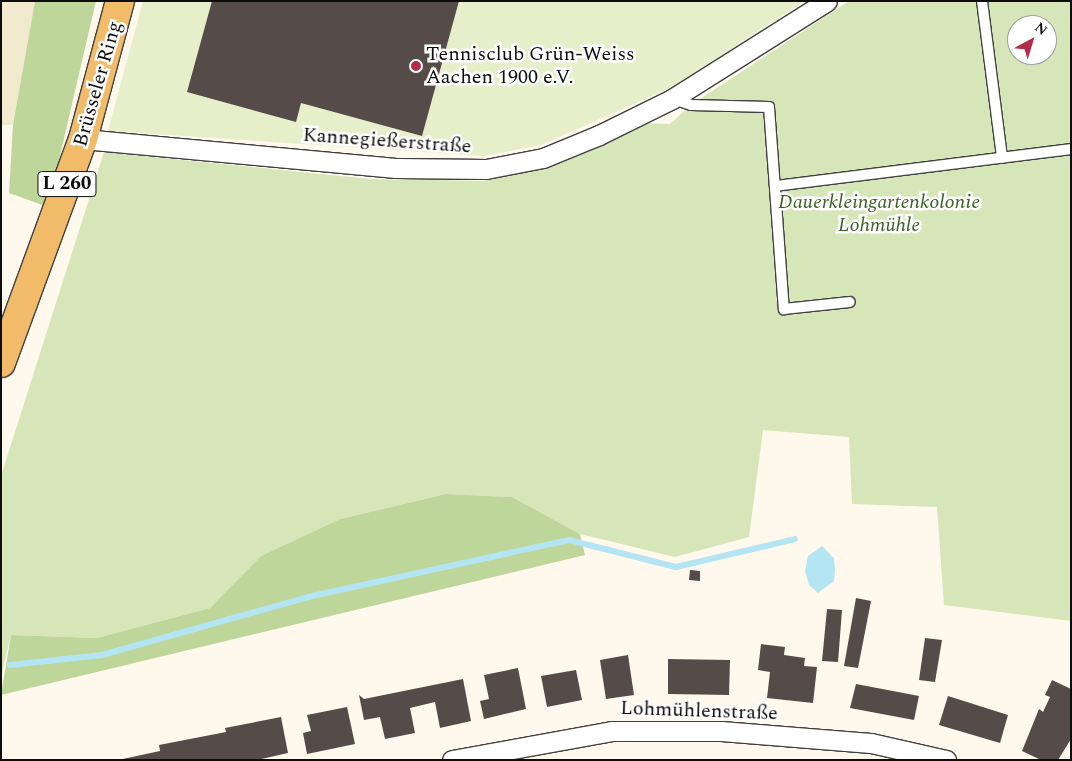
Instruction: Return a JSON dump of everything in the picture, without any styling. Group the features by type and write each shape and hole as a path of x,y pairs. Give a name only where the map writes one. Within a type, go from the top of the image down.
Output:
{"main road":[{"name":"Brüsseler Ring","path":"1,363 83,139 120,1"}],"street":[{"name":"Kannegießerstraße","path":"83,139 396,168 486,169 543,158 672,99 827,1"},
{"name":"Lohmühlenstraße","path":"452,760 611,731 721,731 871,743 946,760"}],"lane":[{"path":"982,1 1002,158"},
{"path":"672,99 691,105 769,107 784,309 850,302"},
{"path":"776,186 1071,149"}],"shaded area":[{"path":"1,1 35,1 13,125 1,125"}],"green space":[{"path":"35,1 96,1 48,207 9,193 13,125"},
{"name":"Tennisclub Grün-Weiss Aachen 1900 e.V.","path":"143,1 805,1 670,88 541,145 483,156 108,131"},
{"name":"Dauerkleingartenkolonie Lohmühle","path":"849,1 1071,1 1071,621 944,605 937,507 852,504 849,437 763,430 749,537 675,557 580,534 512,497 446,494 340,519 261,556 210,608 97,638 11,635 1,677 1,476 104,152 370,179 483,181 561,163 643,123 670,124 691,105"},
{"path":"446,494 512,497 580,534 585,555 1,695 11,635 97,638 210,608 261,556 340,519"}],"water":[{"path":"822,546 834,558 835,570 834,581 818,593 809,585 805,571 808,556"}],"building":[{"path":"212,1 459,1 422,136 301,103 296,122 187,92"},
{"path":"690,570 700,571 700,581 689,580"},
{"path":"856,598 871,601 858,668 844,666"},
{"path":"827,609 842,610 838,662 822,661"},
{"path":"925,638 942,640 935,682 919,680"},
{"path":"761,644 785,647 784,655 805,658 804,666 817,667 813,703 767,698 770,672 758,670"},
{"path":"628,655 634,695 606,699 600,660"},
{"path":"668,659 730,660 729,695 668,694"},
{"path":"518,668 526,709 484,719 480,701 489,699 484,675"},
{"path":"576,670 582,700 547,707 541,676"},
{"path":"463,679 471,721 440,728 435,702 410,708 415,733 385,739 380,717 364,720 359,695 364,699"},
{"path":"1052,680 1071,689 1071,739 1058,760 1041,760 1022,751 1039,709 1043,712 1050,697 1045,695"},
{"path":"856,684 919,696 914,720 850,708"},
{"path":"948,696 1008,715 1000,743 939,725"},
{"path":"347,707 355,744 307,754 303,733 311,731 307,715"},
{"path":"281,717 288,753 257,760 118,760 160,751 159,745 226,732 225,728"}],"waterway":[{"path":"10,665 102,655 312,596 569,540 676,567 795,539"}],"place":[{"name":"Tennisclub Grün-Weiss Aachen 1900 e.V.","path":"416,66"}]}
